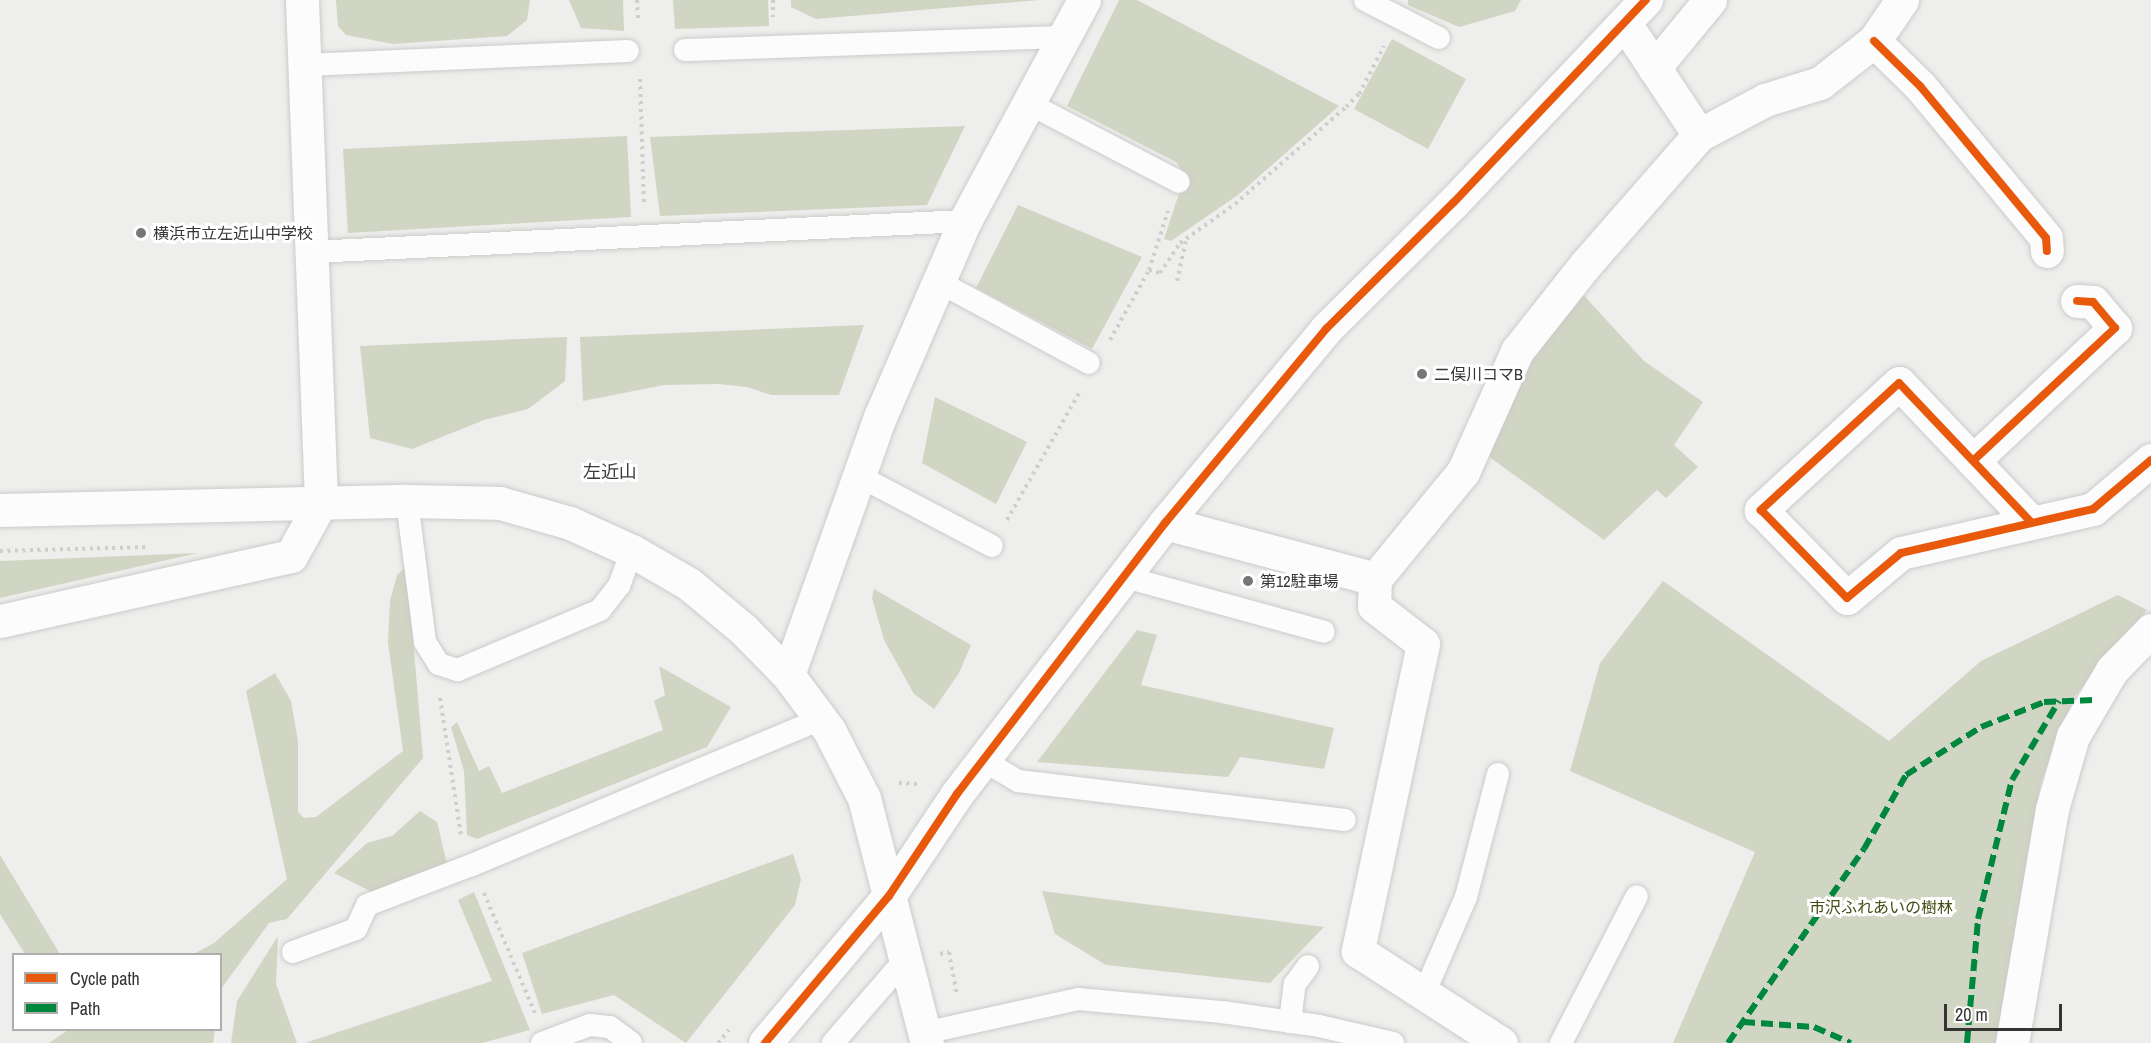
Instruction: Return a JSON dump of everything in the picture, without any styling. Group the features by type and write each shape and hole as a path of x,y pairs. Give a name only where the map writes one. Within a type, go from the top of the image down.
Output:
{"street":[{"path":"0,621 291,556 321,502 302,0"},
{"path":"788,675 859,476 965,221 1084,0"},
{"path":"765,1043 889,896 983,760 1166,523 1326,329 1626,25 1646,0"},
{"path":"1654,68 1710,0"},
{"path":"1501,1043 1423,996 1358,951 1423,644 1374,606 1375,579 1462,472 1517,351 1586,264 1700,135 1765,100 1820,83 1874,41 1902,0"},
{"path":"1626,25 1700,135"},
{"path":"1874,41 1920,86 2046,238 2047,251"},
{"path":"1975,459 2115,328 2093,302 2077,301"},
{"path":"2030,521 1975,459 1899,383 1761,510 1847,598 1901,553 2030,521 2093,509 2151,460"},
{"path":"0,510 321,502 500,503 570,523 632,551 688,584 743,629 788,675 821,719 864,798 925,1038"},
{"path":"1166,523 1375,579"},
{"path":"2012,1043 2052,809 2073,736 2112,670 2151,630"}],"lane":[{"path":"1365,0 1439,38"},
{"path":"685,50 1064,37"},
{"path":"304,65 633,41"},
{"path":"1028,103 1179,182"},
{"path":"311,252 965,221"},
{"path":"939,282 1089,363"},
{"path":"859,476 992,546"},
{"path":"406,501 425,642 439,664 458,670 600,610 619,586 632,551"},
{"path":"1125,576 1324,632"},
{"path":"293,952 356,929 367,905 472,865 821,719"},
{"path":"983,760 1018,781 1345,820"},
{"path":"1423,996 1466,897 1497,774"},
{"path":"1561,1043 1637,896"},
{"path":"832,1043 905,960"},
{"path":"1290,1022 1295,984 1308,966"},
{"path":"925,1038 1078,999 1290,1022 1393,1043"},
{"path":"542,1043 590,1025 610,1028 631,1043"}],"path":[{"path":"633,41 637,0"},
{"path":"1149,270 1160,273 1186,239 1235,204 1359,94 1399,18"},
{"path":"639,75 645,236"},
{"path":"1178,281 1186,239"}],"green space":[{"path":"336,0 530,0 527,20 507,36 393,44 346,35 338,26"},
{"path":"569,0 623,0 624,31 581,28"},
{"path":"673,0 768,0 769,26 675,29"},
{"path":"791,0 1040,0 816,19 791,7"},
{"path":"1119,0 1137,0 1339,106 1238,195 1171,241 1164,239 1185,175 1176,162 1067,106"},
{"path":"1408,0 1521,0 1515,11 1459,27 1408,5"},
{"path":"1392,39 1466,79 1428,149 1354,109"},
{"path":"965,126 927,205 660,216 650,137"},
{"path":"627,136 631,217 348,233 343,149"},
{"path":"1018,205 1142,257 1092,349 976,288"},
{"path":"1577,288 1644,361 1703,402 1674,445 1698,467 1666,498 1657,490 1604,540 1488,456 1528,354"},
{"path":"864,325 839,395 771,395 747,387 718,384 664,385 583,401 580,337"},
{"path":"567,337 565,381 528,409 484,420 412,449 370,438 360,346"},
{"path":"935,397 1027,442 996,504 922,463"},
{"path":"198,553 0,598 0,561"},
{"path":"407,566 423,758 287,919 269,923 222,988 222,953 196,953 214,943 287,879 246,691 275,673 291,701 298,742 298,812 304,818 316,817 403,751 388,643 390,601 397,575"},
{"name":"市沢ふれあいの樹林","path":"1663,581 1889,741 1981,661 2118,595 2147,610 2074,697 2041,782 1998,1043 1673,1043 1755,852 1570,771 1600,663"},
{"path":"874,589 971,645 959,673 934,709 914,694 884,640 872,598"},
{"path":"1137,630 1157,635 1141,685 1334,728 1324,769 1240,757 1228,777 1037,762"},
{"path":"659,666 731,707 707,747 477,839 467,835 464,771 451,727 457,722 479,771 489,766 502,793 663,730 654,701 665,695"},
{"path":"420,811 437,822 448,868 376,894 334,873 367,843 392,836"},
{"path":"793,854 801,879 795,905 686,1043 614,995 542,1014 522,953"},
{"path":"0,855 59,953 24,953 0,914"},
{"path":"1042,891 1324,927 1270,983 1106,965 1055,934"},
{"path":"474,892 530,1030 482,1043 305,1043 492,981 458,900"},
{"path":"278,936 276,984 297,1043 231,1043 237,1001"},
{"path":"67,1031 215,1031 213,1043 49,1043"}],"marked path":[{"path":"1728,1043 1864,849 1906,775 1981,727 2044,702 2094,700"},
{"path":"1967,1043 1978,919 2012,780 2059,701"},
{"path":"1743,1022 1814,1027 1851,1043"}],"cycle path":[{"path":"765,1043 889,896 957,794 1165,523 1326,329 1454,202 1646,0"},
{"path":"1874,41 1920,86 2046,238 2047,251"},
{"path":"1975,459 2115,328 2093,302 2077,301"},
{"path":"2030,521 1899,383 1761,510 1847,598 1901,553 2093,509 2151,460"}],"place":[{"name":"横浜市立左近山中学校","path":"141,233"},
{"name":"二俣川コマB","path":"1422,374"},
{"name":"第12駐車場","path":"1248,581"}],"district":[{"name":"左近山","path":"610,472"}]}
